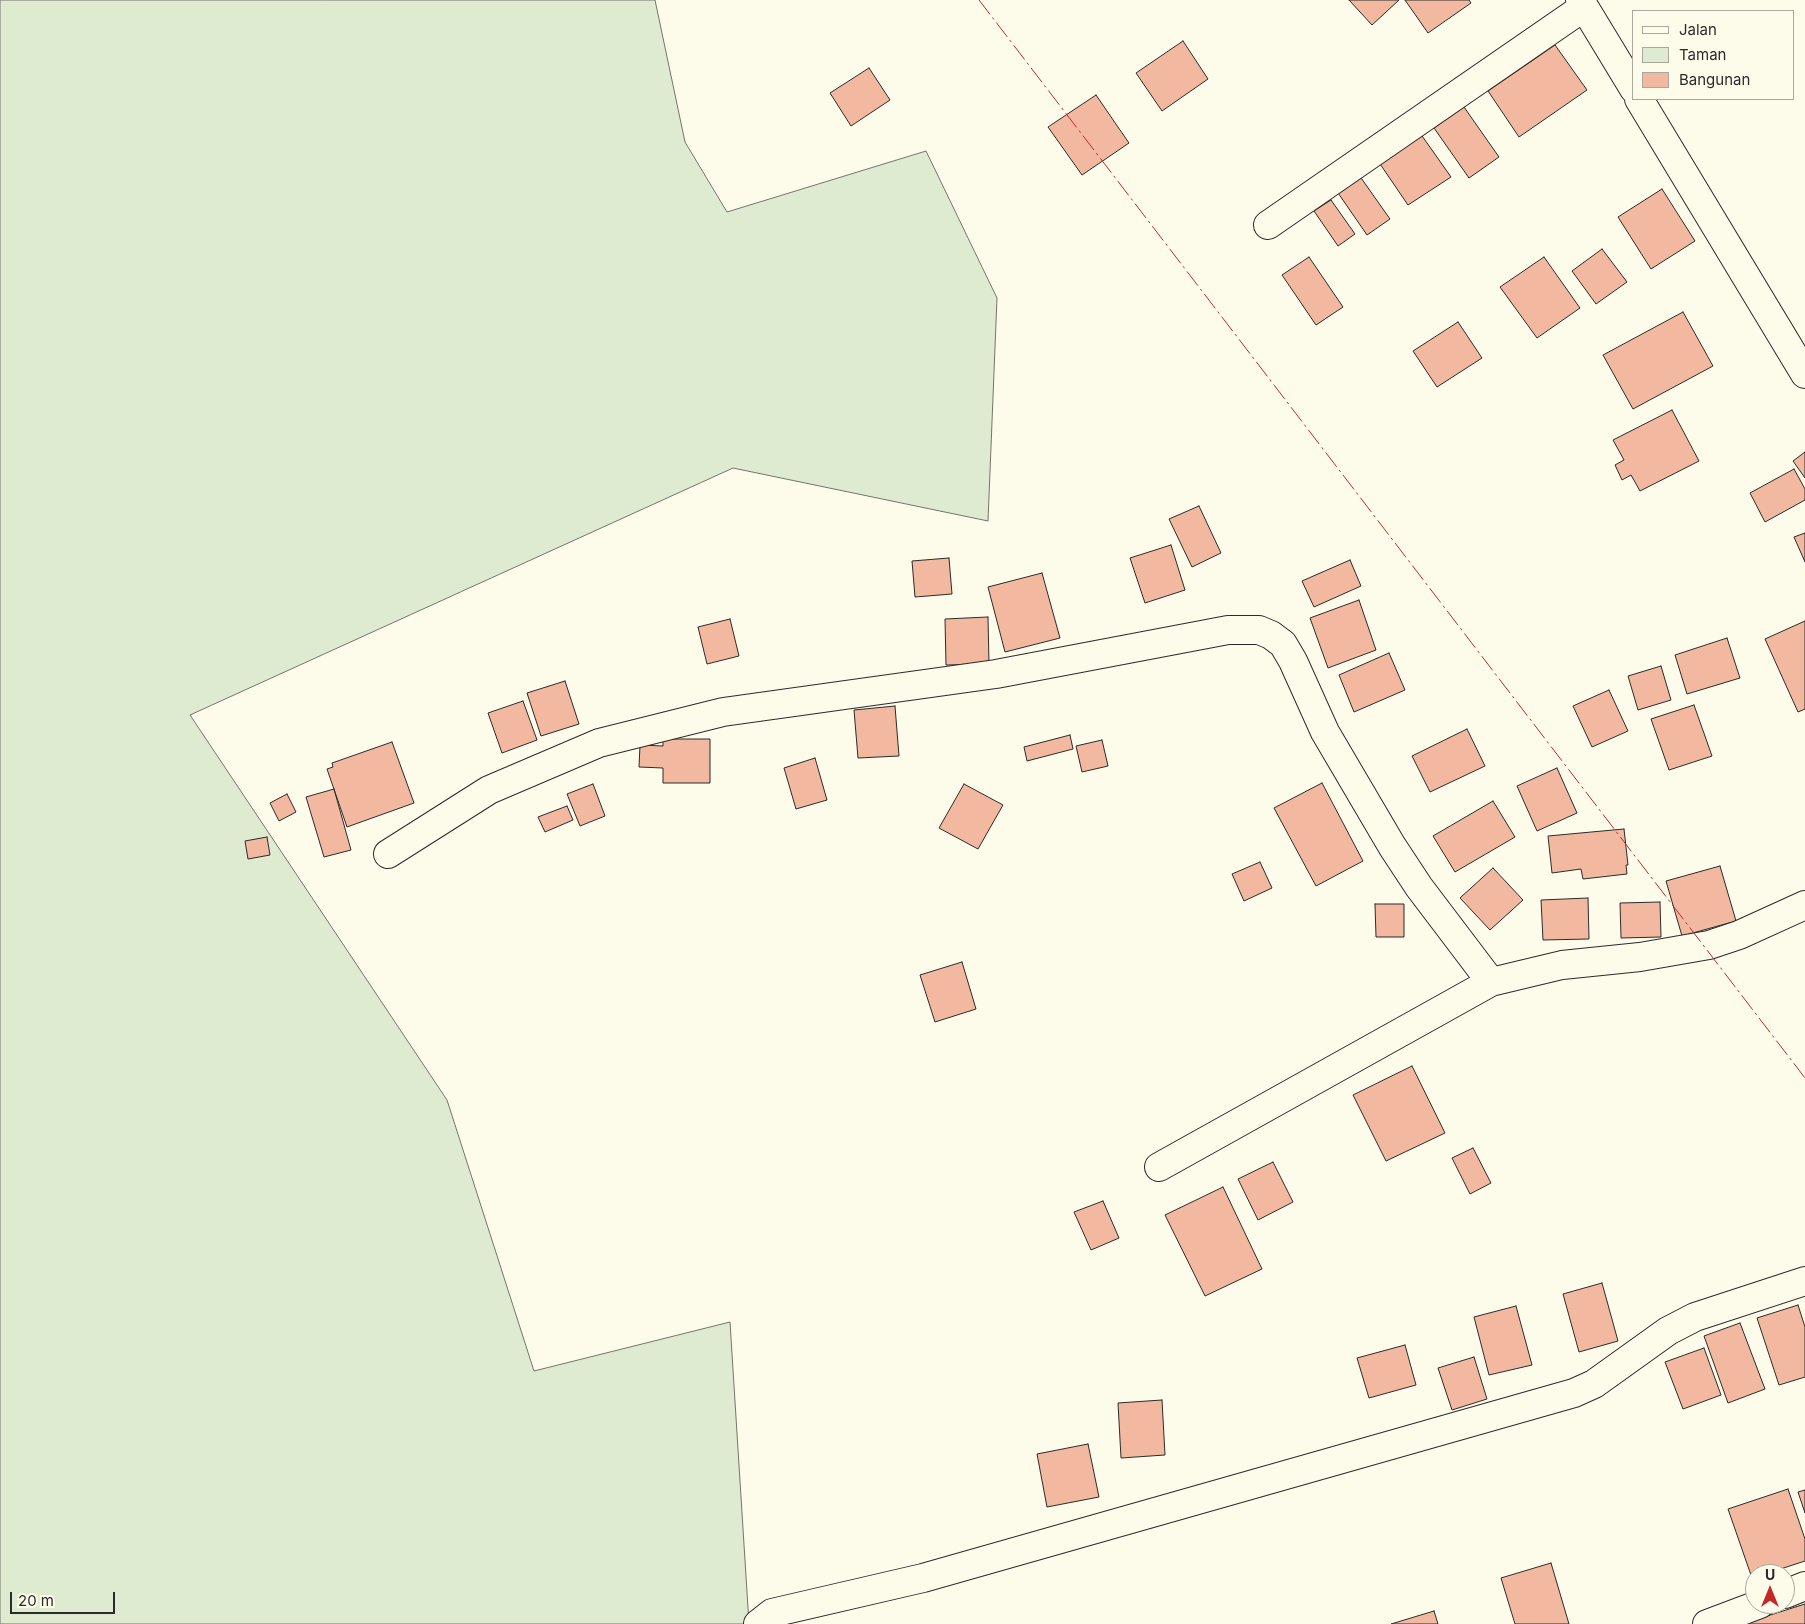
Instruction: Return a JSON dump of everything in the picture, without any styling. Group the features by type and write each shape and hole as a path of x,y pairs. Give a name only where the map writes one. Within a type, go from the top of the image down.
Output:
{"street":[{"path":"1268,225 1582,4 1632,87"},
{"path":"1640,100 1805,374"},
{"path":"388,854 488,790 599,743 723,712 996,674 1228,630 1259,630 1271,635 1283,644 1293,661 1325,732 1392,846 1419,887 1491,982"},
{"path":"1159,1167 1491,982 1562,964 1640,957 1709,946 1739,935 1805,905"},
{"path":"758,1624 772,1614 923,1578 1574,1393 1594,1384 1668,1331 1695,1317 1805,1281"},
{"path":"1707,1624 1745,1610"}],"green space":[{"path":"0,0 655,0 685,142 727,212 926,151 997,298 988,521 733,468 190,715 447,1100 534,1371 730,1322 749,1624 0,1624"}],"building":[{"path":"1349,0 1399,0 1372,25"},
{"path":"1405,0 1469,0 1471,3 1428,33"},
{"path":"1183,41 1208,79 1162,111 1136,73"},
{"path":"1555,45 1587,90 1519,137 1488,91"},
{"path":"869,68 890,100 851,126 830,93"},
{"path":"1096,95 1129,143 1082,175 1048,127"},
{"path":"1464,107 1499,157 1469,178 1434,128"},
{"path":"1420,133 1451,177 1408,205 1378,161"},
{"path":"1359,175 1390,219 1367,235 1336,190"},
{"path":"1662,189 1695,241 1651,269 1618,217"},
{"path":"1331,200 1355,234 1338,246 1314,211"},
{"path":"1602,249 1627,282 1596,304 1572,271"},
{"path":"1309,257 1343,307 1316,325 1282,275"},
{"path":"1544,257 1580,308 1537,338 1500,287"},
{"path":"1683,312 1713,366 1633,409 1603,355"},
{"path":"1458,322 1482,358 1437,387 1413,351"},
{"path":"1672,410 1699,461 1640,491 1631,475 1622,480 1615,465 1624,460 1613,440"},
{"path":"1805,452 1805,478 1793,461"},
{"path":"1794,469 1805,489 1805,500 1765,522 1750,493"},
{"path":"1199,506 1221,553 1192,567 1169,519"},
{"path":"1805,533 1805,562 1794,537"},
{"path":"1171,545 1185,590 1145,603 1130,558"},
{"path":"949,558 952,594 915,597 912,561"},
{"path":"1350,560 1361,586 1314,607 1302,581"},
{"path":"1042,573 1060,638 1005,652 988,587"},
{"path":"1359,600 1376,650 1328,668 1310,618"},
{"path":"988,617 989,664 946,665 945,619"},
{"path":"730,619 739,656 707,664 698,627"},
{"path":"1805,621 1805,709 1798,712 1765,639"},
{"path":"1727,638 1740,678 1687,694 1675,655"},
{"path":"1389,653 1405,690 1354,712 1339,675"},
{"path":"1661,666 1671,700 1638,710 1628,676"},
{"path":"565,681 579,724 541,736 527,693"},
{"path":"1609,690 1628,731 1592,747 1573,706"},
{"path":"523,701 537,740 502,753 488,713"},
{"path":"1694,705 1712,756 1669,770 1651,719"},
{"path":"895,706 899,756 858,758 854,710"},
{"path":"1467,729 1485,766 1430,792 1412,756"},
{"path":"1070,735 1073,749 1027,761 1024,747"},
{"path":"663,739 710,739 710,783 663,783 663,768 639,767 640,745 663,746"},
{"path":"1102,740 1108,766 1082,772 1076,746"},
{"path":"392,742 414,803 347,827 327,769 333,767 332,763"},
{"path":"815,758 827,800 796,809 784,768"},
{"path":"1557,768 1577,813 1537,831 1517,786"},
{"path":"1322,783 1363,861 1316,886 1274,808"},
{"path":"593,784 605,816 580,826 567,794"},
{"path":"964,784 1003,805 978,849 939,828"},
{"path":"334,789 351,850 324,857 306,797"},
{"path":"287,794 296,812 279,821 270,803"},
{"path":"1493,801 1515,837 1455,872 1433,836"},
{"path":"567,806 573,820 545,832 538,817"},
{"path":"1624,829 1628,865 1626,865 1627,874 1583,879 1581,869 1552,873 1548,836"},
{"path":"267,837 270,855 248,859 245,841"},
{"path":"1260,862 1272,888 1244,901 1232,874"},
{"path":"1720,866 1736,921 1682,936 1666,881"},
{"path":"1493,868 1523,900 1490,930 1460,898"},
{"path":"1588,898 1589,939 1543,940 1541,900"},
{"path":"1660,902 1661,937 1621,938 1620,903"},
{"path":"1375,904 1404,904 1404,937 1376,937"},
{"path":"962,962 976,1009 935,1022 920,975"},
{"path":"1412,1066 1445,1133 1386,1161 1353,1095"},
{"path":"1473,1148 1491,1183 1470,1194 1452,1158"},
{"path":"1273,1162 1293,1202 1258,1220 1238,1179"},
{"path":"1223,1187 1262,1269 1205,1296 1165,1215"},
{"path":"1103,1201 1119,1238 1091,1250 1074,1212"},
{"path":"1602,1283 1618,1341 1579,1352 1563,1294"},
{"path":"1798,1305 1805,1327 1805,1377 1779,1385 1757,1318"},
{"path":"1516,1306 1532,1365 1489,1375 1474,1317"},
{"path":"1740,1323 1765,1389 1728,1403 1704,1336"},
{"path":"1405,1345 1416,1385 1369,1398 1357,1358"},
{"path":"1704,1348 1721,1395 1683,1409 1665,1362"},
{"path":"1474,1357 1487,1399 1452,1410 1438,1368"},
{"path":"1162,1400 1165,1455 1121,1458 1118,1403"},
{"path":"1088,1444 1099,1497 1047,1507 1037,1454"},
{"path":"1788,1489 1805,1539 1805,1561 1795,1564 1747,1564 1728,1509"},
{"path":"1805,1490 1805,1513 1798,1492"},
{"path":"1551,1563 1569,1624 1515,1624 1501,1578"},
{"path":"1805,1604 1805,1624 1745,1624 1773,1614 1795,1614 1795,1607"},
{"path":"1434,1611 1438,1624 1391,1624"}],"power":[{"path":"979,0 1805,1078"}]}
